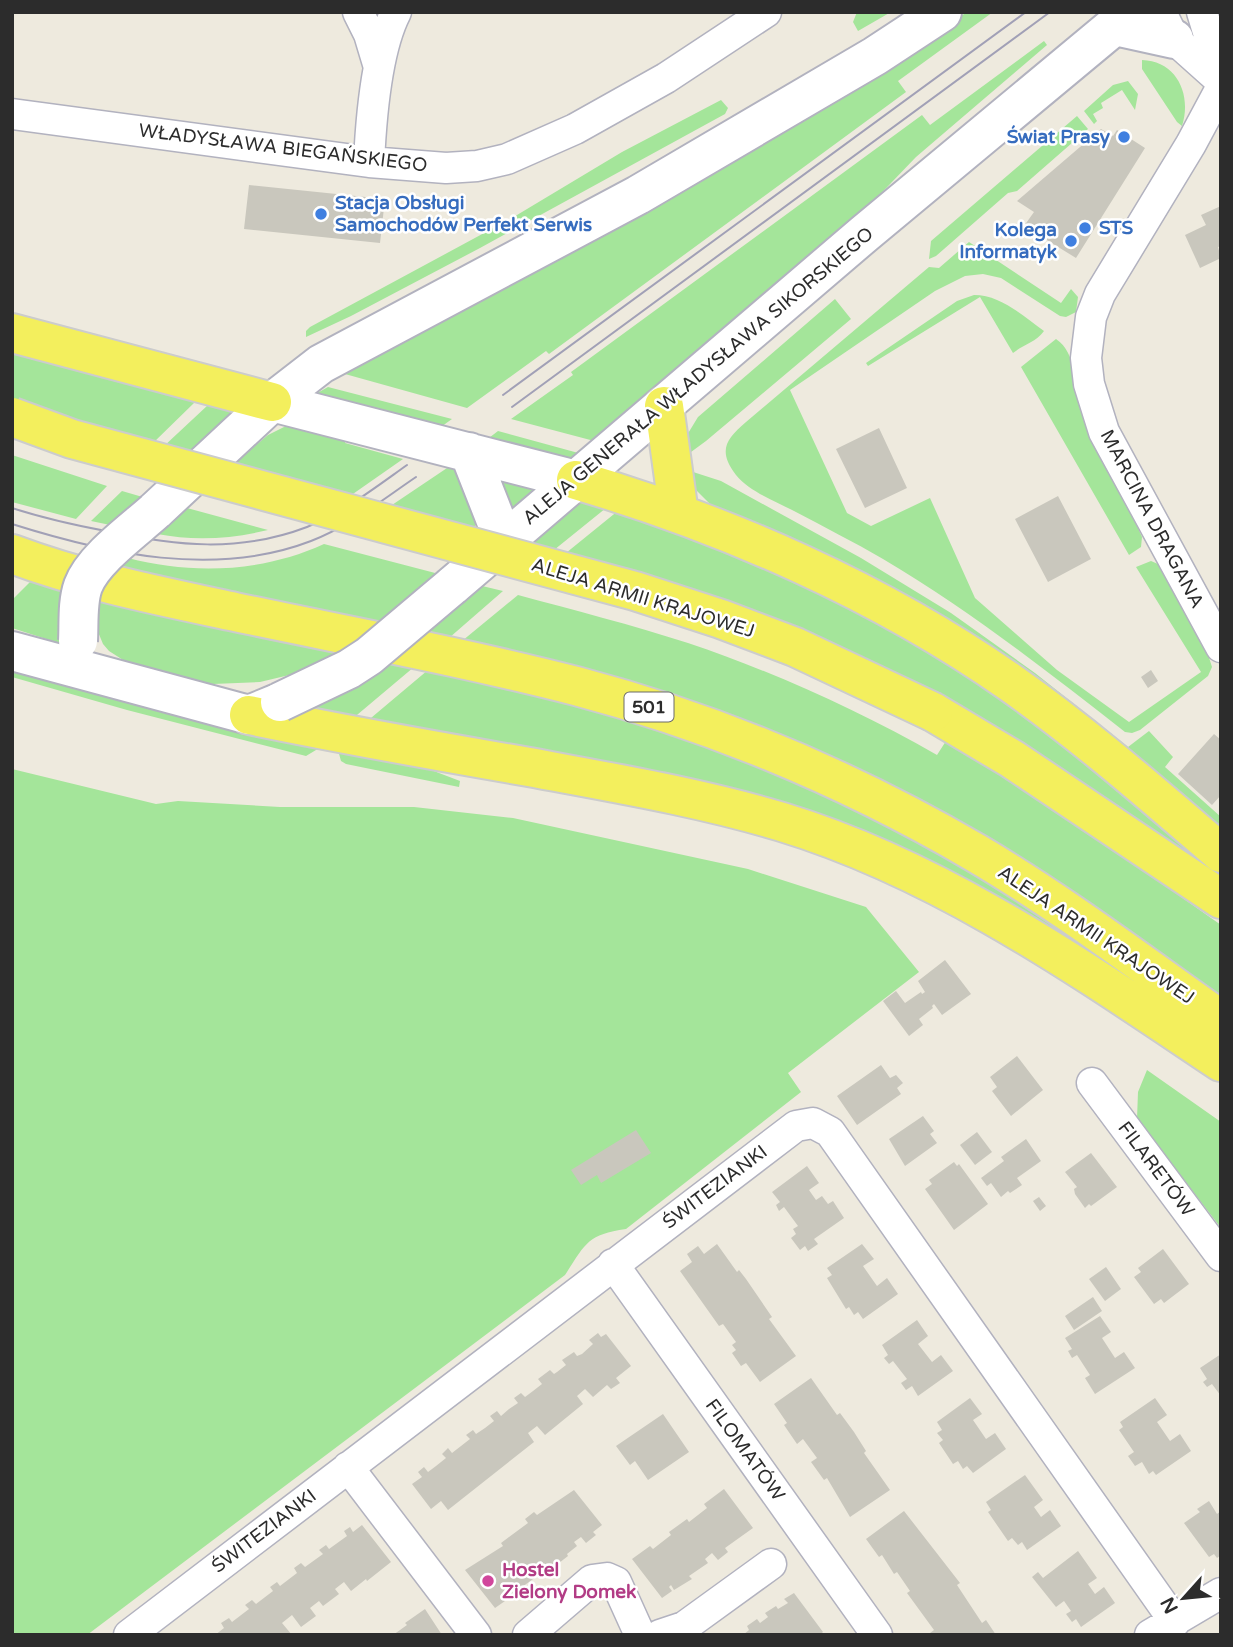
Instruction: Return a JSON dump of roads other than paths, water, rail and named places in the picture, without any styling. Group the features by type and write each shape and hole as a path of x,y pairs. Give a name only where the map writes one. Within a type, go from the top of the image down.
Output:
{"main road":[{"path":"12,333 272,402"},
{"path":"664,406 679,514"},
{"name":"ALEJA ARMII KRAJOWEJ","path":"12,417 72,439 635,591 795,646 933,712 1012,759 1221,900"},
{"path":"576,480 679,514 763,548 850,589 931,632 1009,682 1093,744 1221,853"},
{"name":"ALEJA ARMII KRAJOWEJ","path":"12,554 134,590 578,687 707,727 805,766 889,806 977,854 1096,932 1221,1020"},
{"path":"265,709 343,734 660,791 783,823 884,861 985,911 1103,984 1221,1062"}],"street":[{"path":"359,12 380,71"},
{"path":"369,162 384,39 396,12"},
{"name":"WŁADYSŁAWA BIEGAŃSKIEGO","path":"12,114 369,162 446,168 477,166 516,156 575,129 636,95 766,12"},
{"path":"79,656 79,605 83,585 96,564 272,402 321,364 638,195 875,56 942,12"},
{"path":"1202,12 1221,75"},
{"path":"1123,19 1168,26 1221,81"},
{"name":"ALEJA GENERAŁA WŁADYSŁAWA SIKORSKIEGO","path":"265,709 349,669 369,656 864,234 1123,19"},
{"name":"MARCINA DRAGANA","path":"1221,88 1191,144 1100,294 1091,317 1086,358 1088,384 1104,432 1221,647"},
{"path":"272,402 576,480"},
{"path":"469,452 504,541"},
{"path":"12,651 79,656 265,709"},
{"name":"FILARETÓW","path":"1092,1083 1221,1256"},
{"name":"ŚWITEZIANKI","path":"129,1635 796,1126 813,1123 830,1132 1163,1628"},
{"name":"FILOMATÓW","path":"612,1264 877,1635"},
{"path":"348,1467 476,1635"},
{"path":"660,1635 684,1627 771,1564"},
{"path":"528,1635 592,1580 607,1577 616,1582 640,1635"},
{"path":"1163,1628 1221,1592"}],"tram line":[{"path":"503,395 1026,12"},
{"path":"512,407 1050,12"},
{"path":"12,508 70,524 132,536 182,543 232,544 282,535 321,521 359,499 407,465"},
{"path":"12,524 85,545 161,558 237,558 274,552 325,535 365,512 416,477"}],"place":[{"name":"Świat Prasy","path":"1124,137"},
{"name":"Stacja Obsługi Samochodów Perfekt Serwis","path":"321,214"},
{"name":"STS","path":"1085,228"},
{"name":"Kolega Informatyk","path":"1071,241"},
{"name":"Hostel Zielony Domek","path":"488,1581"}]}
